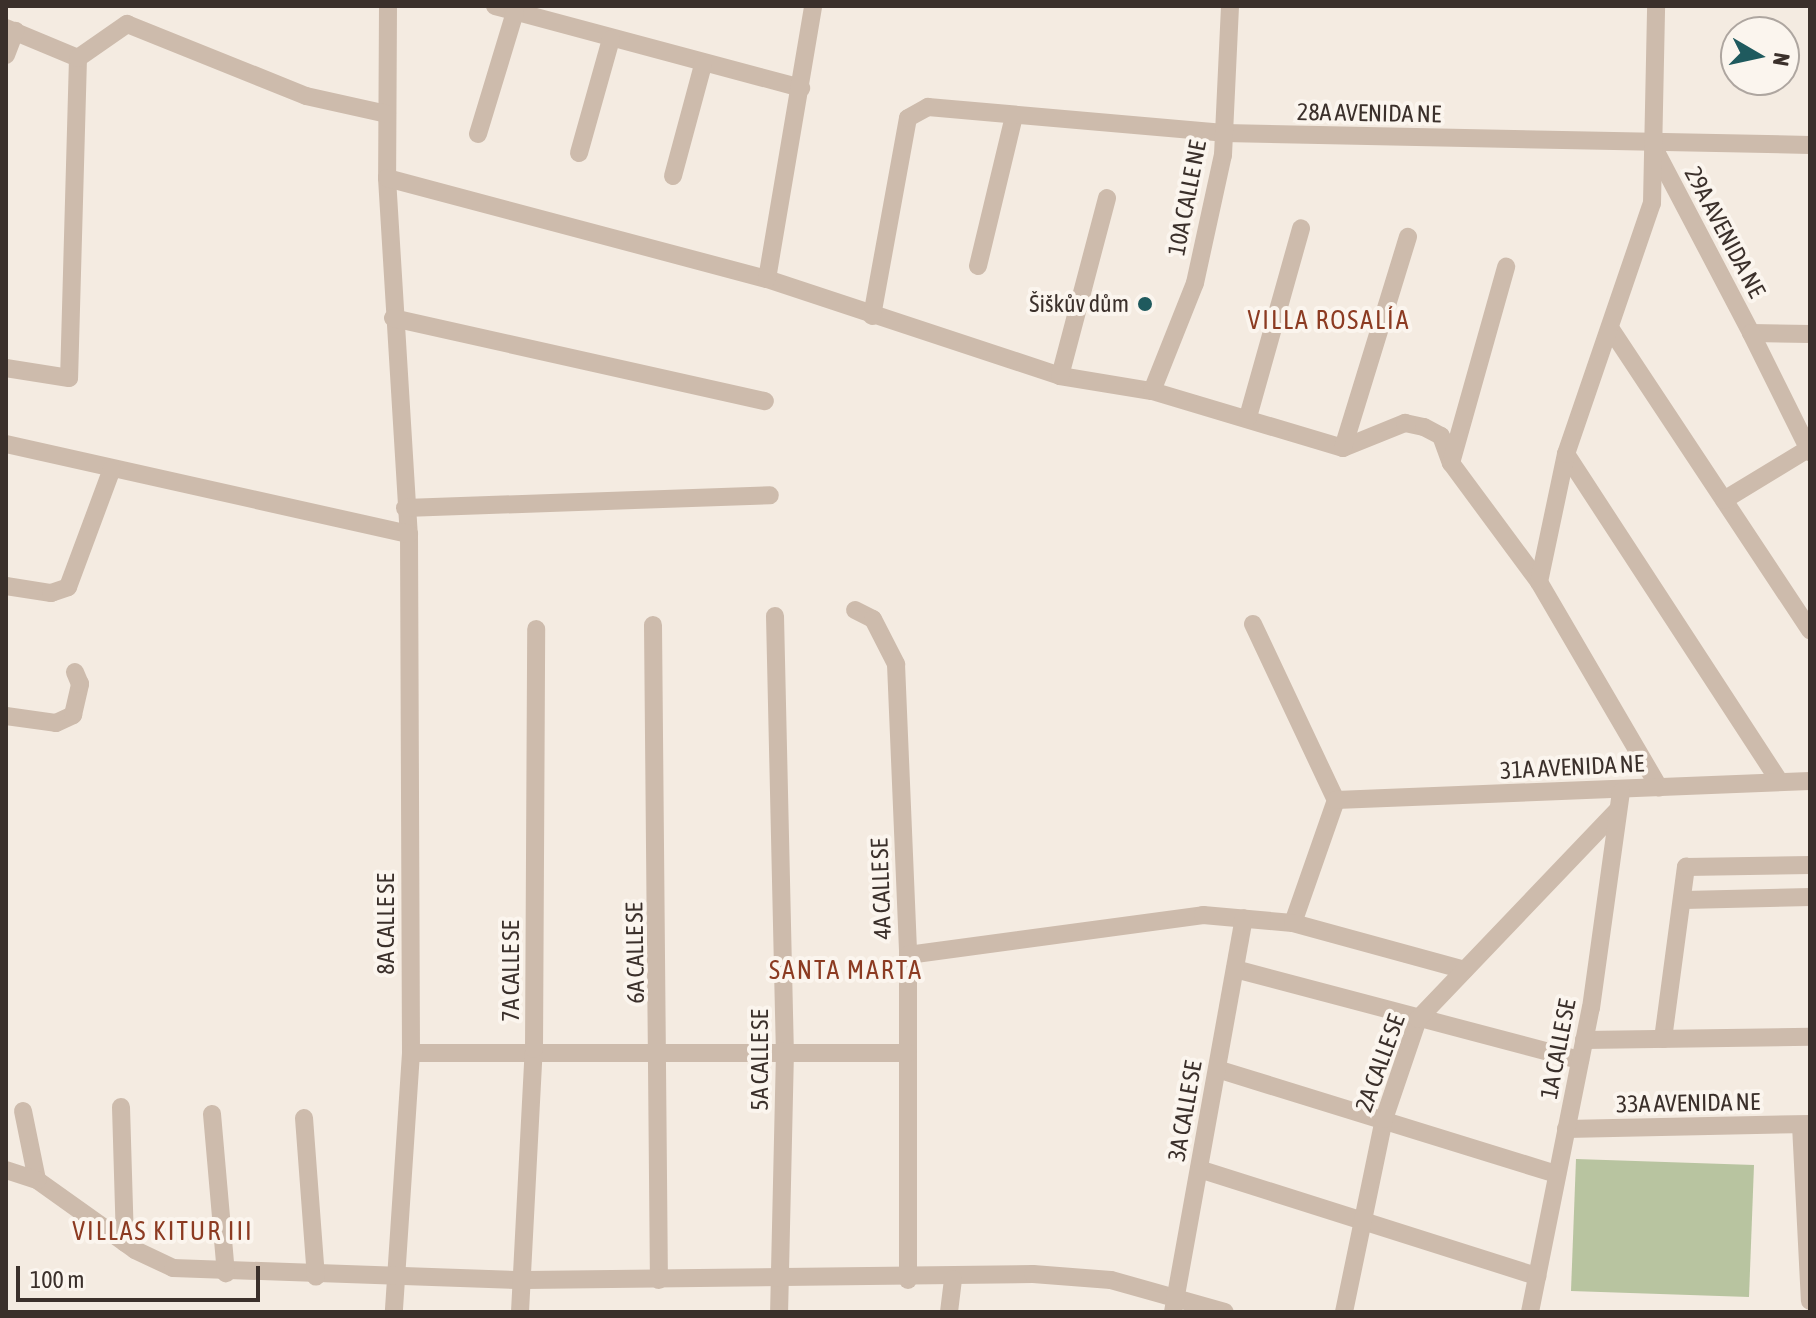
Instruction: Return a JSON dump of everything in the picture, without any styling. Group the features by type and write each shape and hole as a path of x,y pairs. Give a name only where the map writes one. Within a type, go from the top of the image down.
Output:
{"street":[{"name":"8A CALLE SE","path":"388,6 387,178 393,318 409,534 411,1053 399,1279 394,1312"},
{"path":"495,6 703,65 801,88"},
{"path":"767,279 813,6"},
{"name":"10A CALLE NE","path":"1152,391 1195,283 1224,133 1230,6"},
{"path":"1539,582 1566,454 1612,331 1652,203 1656,6"},
{"path":"478,134 515,12"},
{"path":"78,58 127,24 306,96 387,114"},
{"path":"6,55 11,30 78,58"},
{"path":"579,153 611,39"},
{"path":"6,368 69,378 78,58"},
{"path":"673,176 703,65"},
{"name":"28A AVENIDA NE","path":"872,316 908,118 928,107 1224,133 1810,145"},
{"path":"978,266 1014,116"},
{"name":"29A AVENIDA NE","path":"1651,143 1751,333 1810,334"},
{"path":"387,178 767,279 1060,376 1152,391 1248,417 1343,448 1405,423 1441,436 1451,463 1539,582 1659,787"},
{"path":"1060,376 1107,198"},
{"path":"1248,417 1301,228"},
{"path":"1343,448 1408,237"},
{"path":"1451,463 1506,267"},
{"path":"393,318 765,401"},
{"path":"1612,331 1810,630"},
{"path":"1724,500 1809,450 1751,333"},
{"path":"6,444 409,534"},
{"path":"1566,454 1779,781"},
{"path":"6,586 51,593 68,587 112,469"},
{"path":"405,508 770,495"},
{"name":"4A CALLE SE","path":"855,610 873,619 896,664 908,955 908,1280"},
{"name":"5A CALLE SE","path":"775,616 785,1051 779,1312"},
{"path":"1253,624 1336,800 1293,923"},
{"name":"6A CALLE SE","path":"653,625 661,1050 659,1280"},
{"name":"7A CALLE SE","path":"520,1312 525,1280 534,1049 536,629"},
{"path":"6,716 56,723 73,715 80,684 75,672"},
{"name":"31A AVENIDA NE","path":"1336,800 1620,801 1659,787 1810,781"},
{"name":"2A CALLE SE","path":"1344,1312 1360,1221 1384,1119 1418,1019 1620,801"},
{"name":"1A CALLE SE","path":"1530,1312 1584,1040 1620,801"},
{"path":"1663,1039 1686,867 1810,865"},
{"path":"1684,900 1810,897"},
{"path":"908,955 1203,915 1293,923 1465,970"},
{"name":"3A CALLE SE","path":"1174,1304 1244,918"},
{"path":"1235,969 1580,1060"},
{"path":"1584,1040 1810,1037"},
{"path":"411,1053 534,1049 908,1053"},
{"path":"1217,1069 1557,1174"},
{"path":"121,1107 125,1243"},
{"path":"23,1111 37,1180"},
{"path":"212,1114 226,1273"},
{"path":"304,1118 316,1277"},
{"path":"1806,1124 1810,1301"},
{"name":"33A AVENIDA NE","path":"1566,1129 1806,1124"},
{"path":"1199,1169 1537,1276"},
{"path":"6,1170 37,1180 125,1243 173,1268 316,1277 525,1280 908,1280 1033,1274 1225,1312"},
{"path":"949,1312 953,1279"}],"green space":[{"path":"1576,1159 1754,1165 1749,1297 1571,1291"}],"place":[{"name":"Šiškův dům","path":"1145,304"}],"district":[{"name":"VILLA ROSALÍA","path":"1329,321"},
{"name":"SANTA MARTA","path":"846,971"},
{"name":"VILLAS KITUR III","path":"163,1232"}]}
